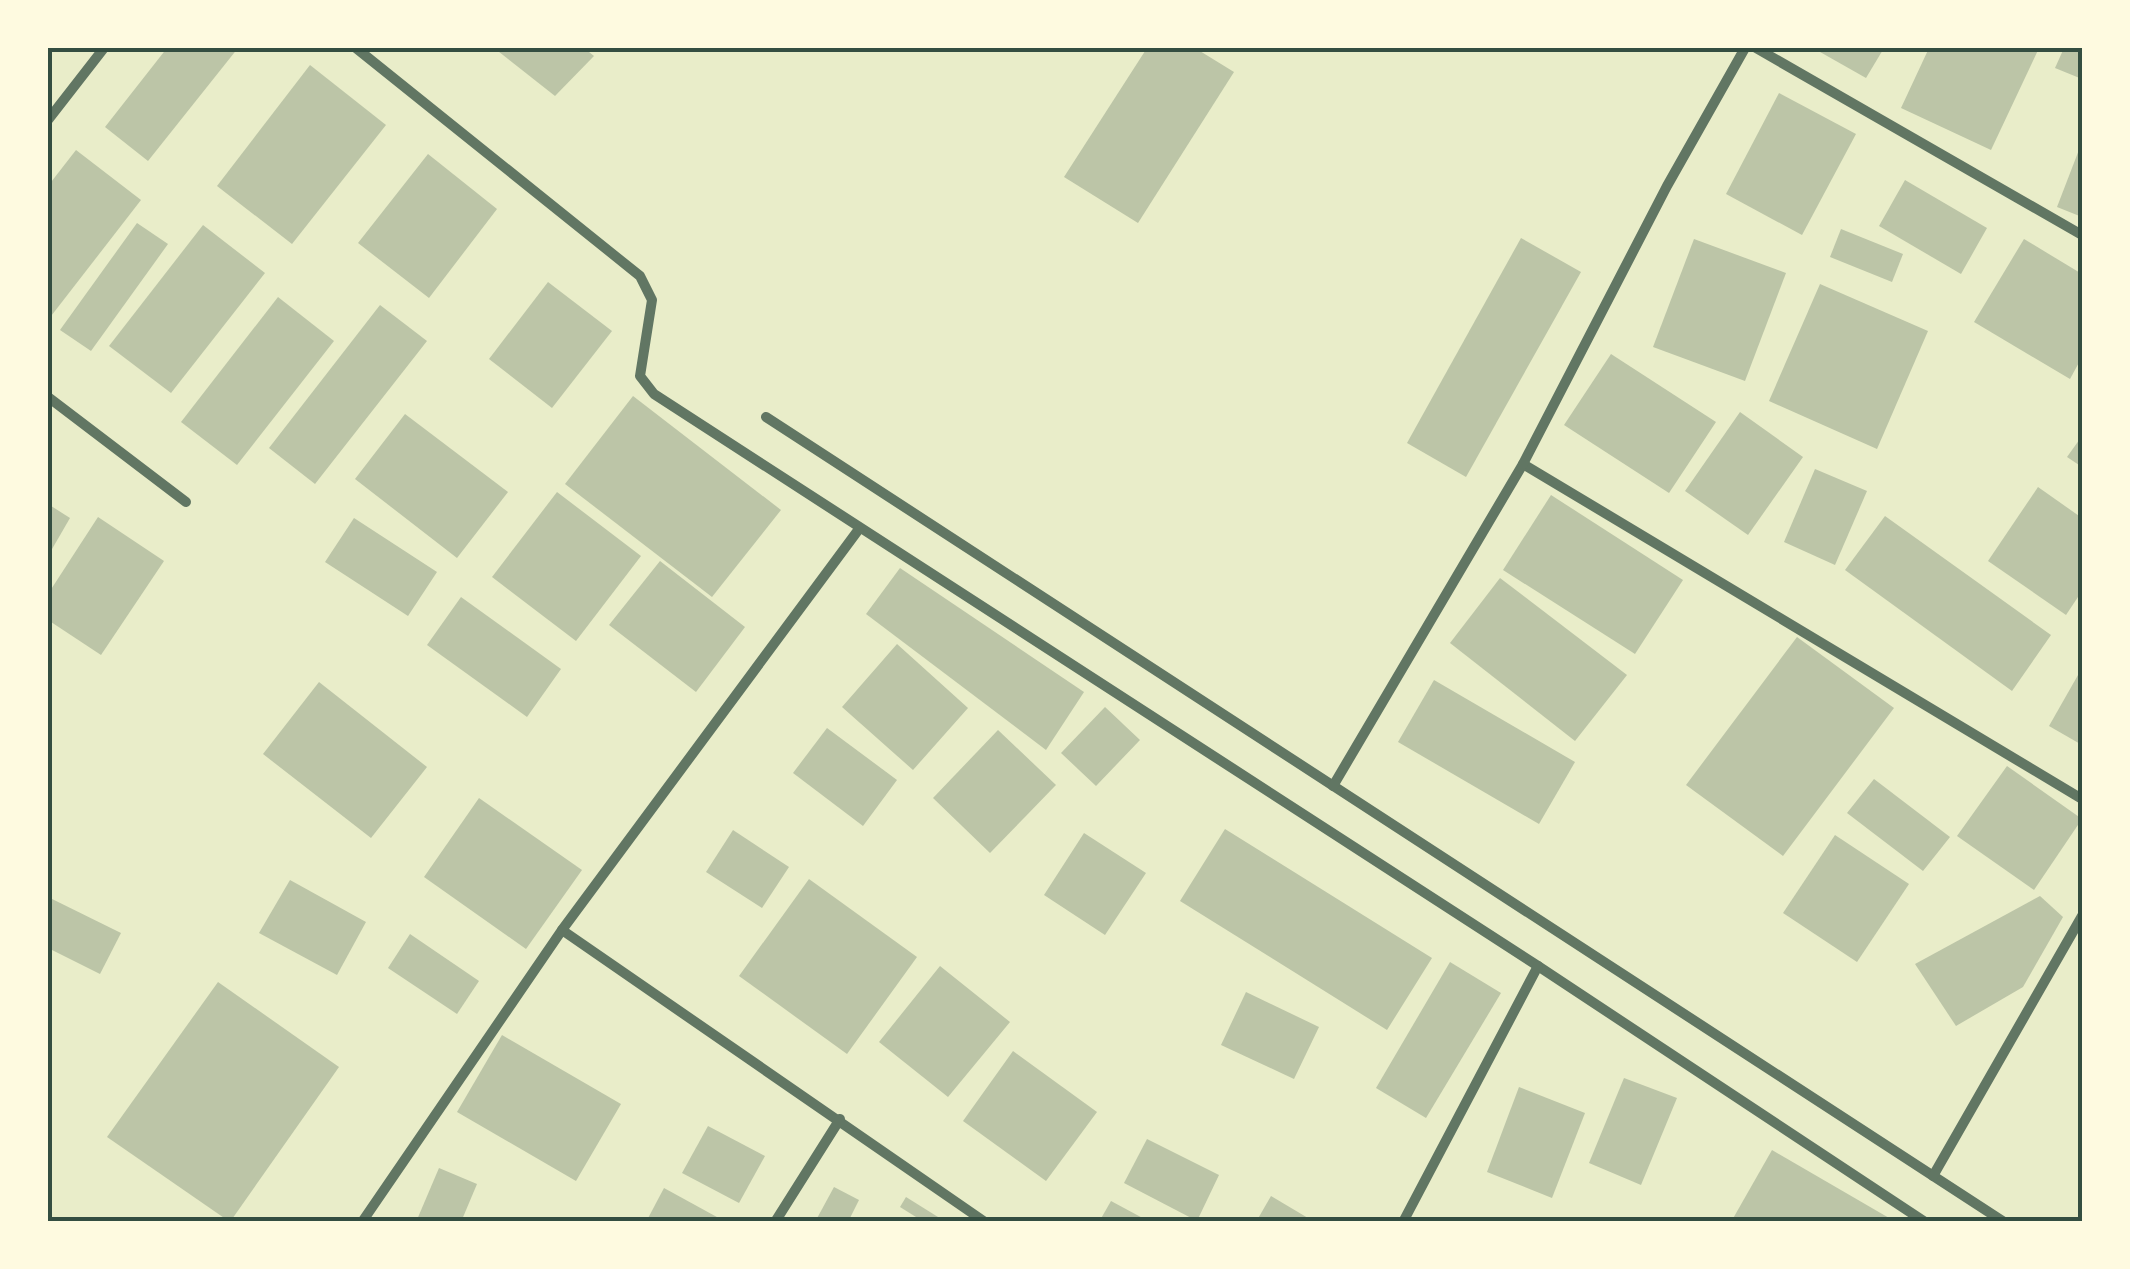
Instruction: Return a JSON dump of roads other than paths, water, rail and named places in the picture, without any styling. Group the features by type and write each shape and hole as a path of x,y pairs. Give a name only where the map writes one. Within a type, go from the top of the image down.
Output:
{"street":[{"path":"48,120 104,48"},
{"path":"356,48 640,276 652,300 640,376 654,394 1538,966 1924,1222"},
{"path":"1334,786 1523,464 1667,186 1744,48"},
{"path":"1756,48 2082,235"},
{"path":"48,397 186,502"},
{"path":"766,417 2004,1222"},
{"path":"1523,464 2082,799"},
{"path":"362,1222 562,930 859,528"},
{"path":"1933,1176 2082,916"},
{"path":"562,930 985,1222"},
{"path":"1403,1222 1538,966"},
{"path":"775,1222 840,1119"}]}
